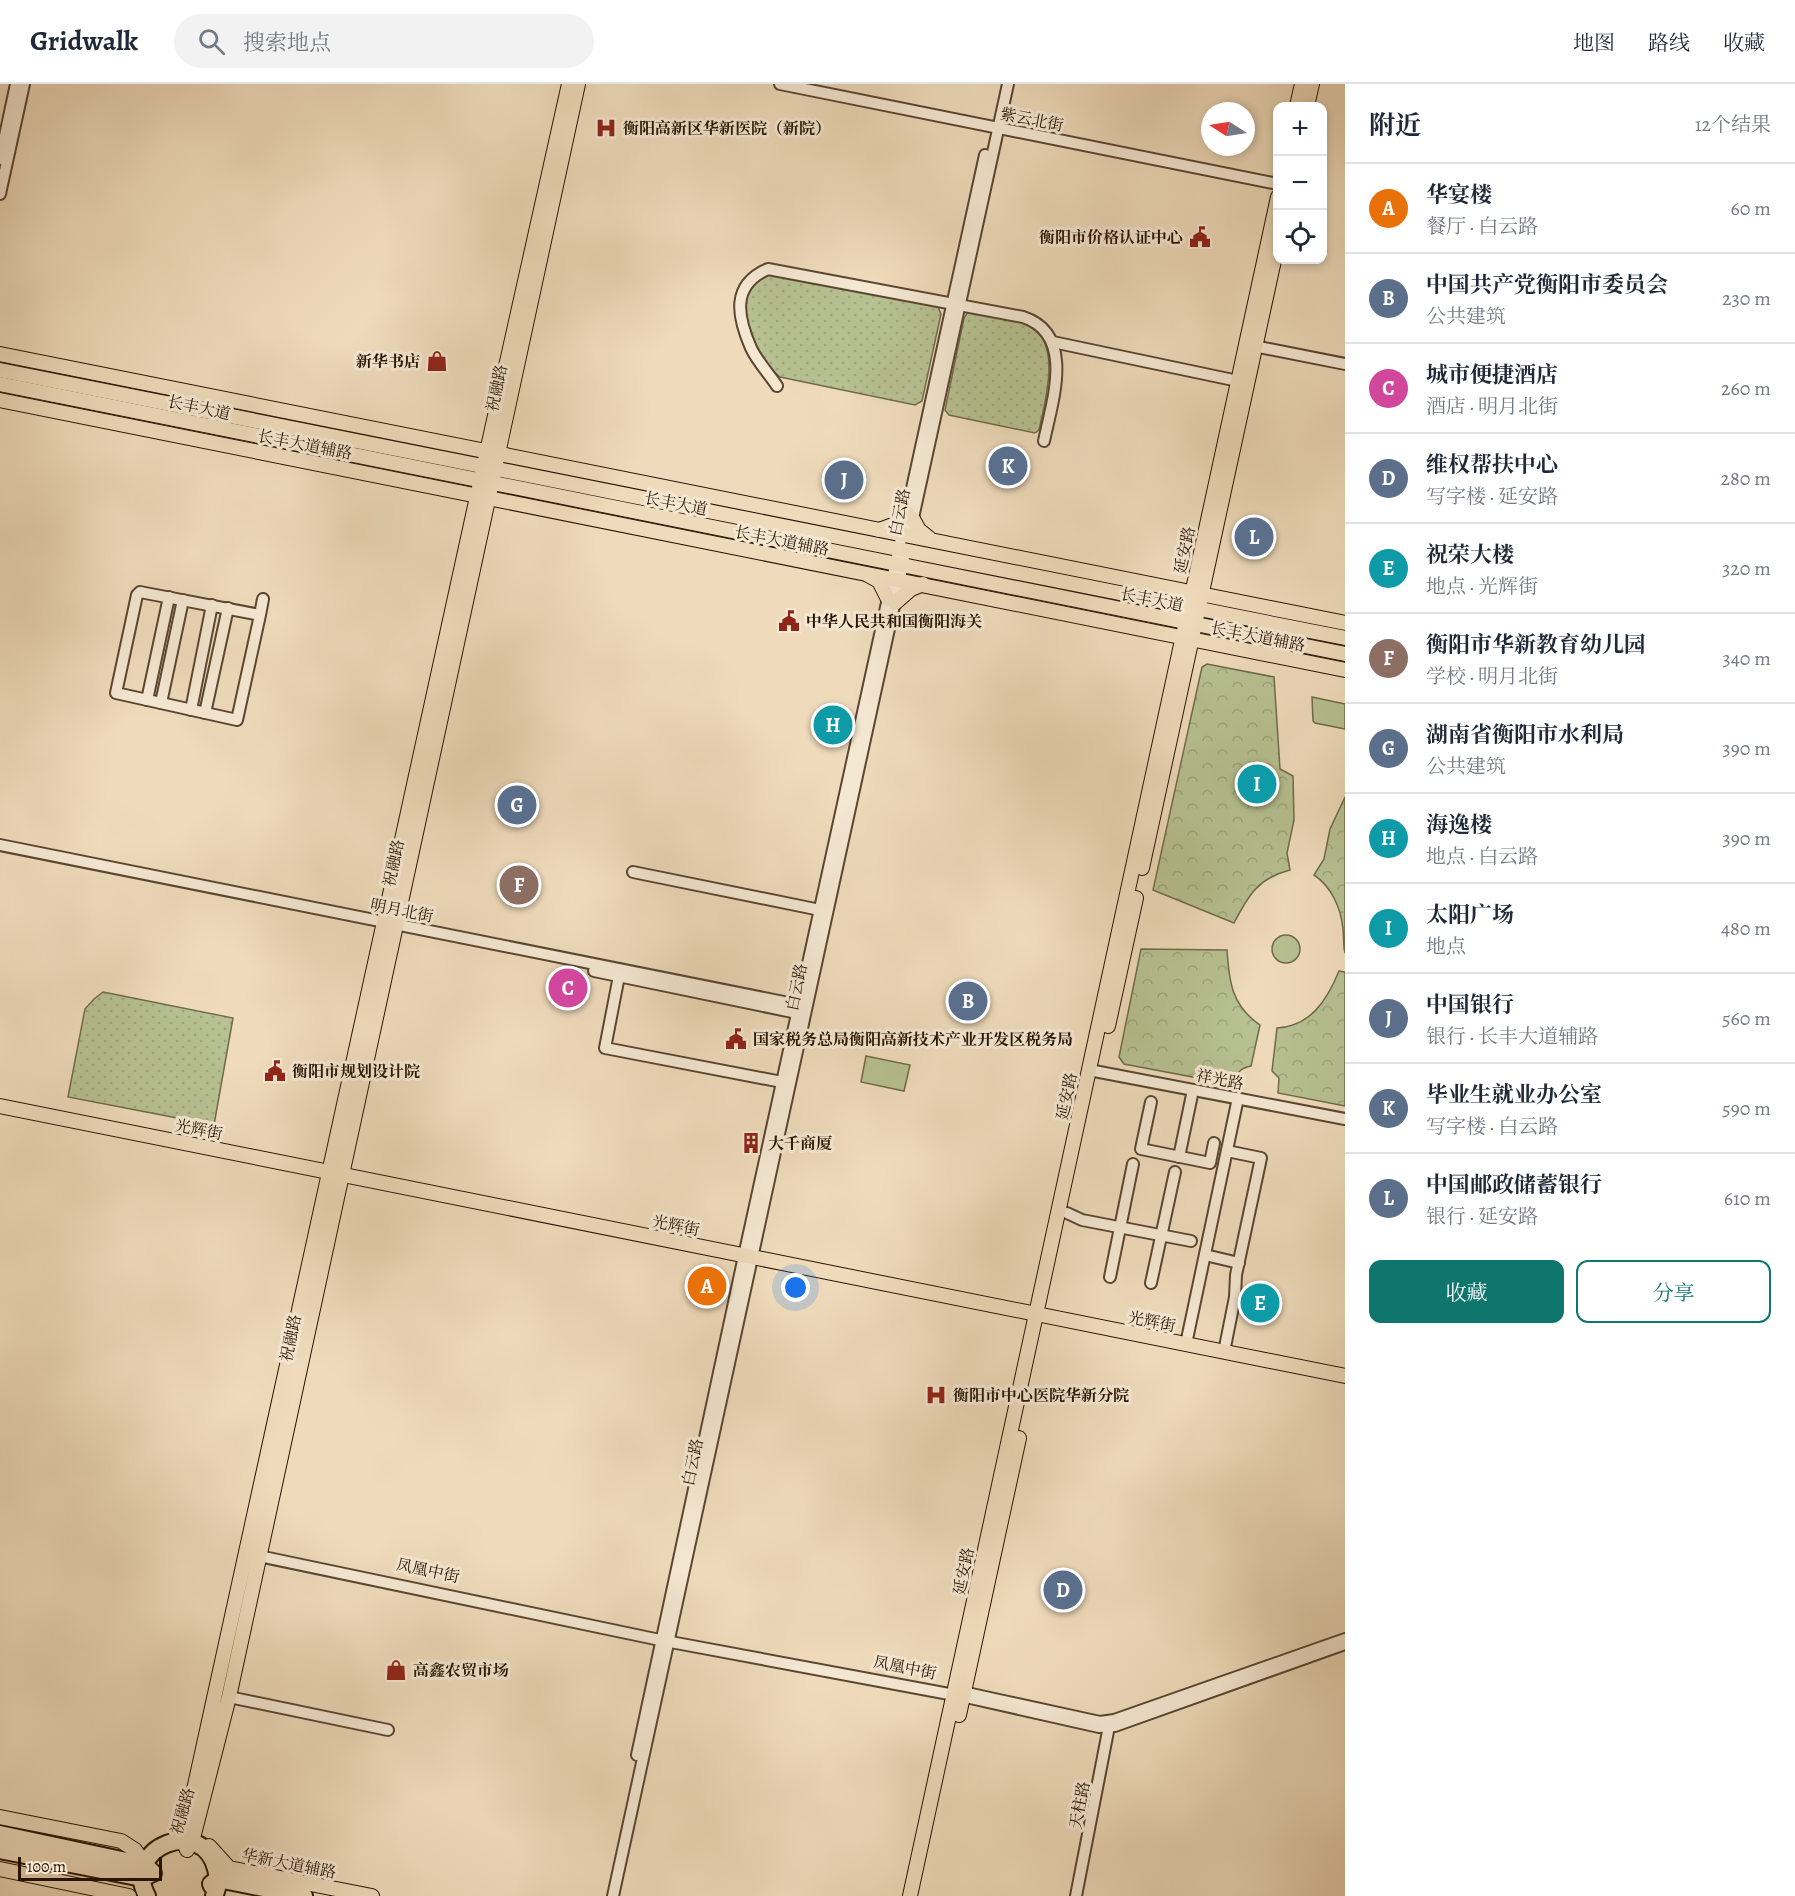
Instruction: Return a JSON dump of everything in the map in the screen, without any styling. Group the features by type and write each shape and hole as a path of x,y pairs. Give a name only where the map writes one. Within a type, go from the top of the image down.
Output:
{"highway":[{"path":"0,1834 147,1872 158,1896"},
{"path":"147,1896 144,1890 151,1854 160,1846 171,1842 200,1846 211,1857 217,1871 215,1892 304,1896"},
{"path":"0,1850 147,1872"}],"main road":[{"name":"祝融路","path":"498,428 569,84"},
{"name":"祝融路","path":"187,1844 255,1553 477,524 489,498 486,482 491,459 578,84"},
{"path":"1298,102 1302,84"},
{"path":"1308,102 1312,84"},
{"name":"延安路","path":"920,1896 959,1694 1250,345 1276,210"},
{"name":"延安路","path":"1202,570 1238,381 1273,260"},
{"name":"长丰大道辅路","path":"0,354 467,447 491,459 524,459 1345,623"},
{"name":"长丰大道","path":"0,370 128,396 234,424 486,482 1345,653"},
{"path":"128,396 131,379"},
{"name":"长丰大道","path":"0,384 451,459 491,459 814,532 1345,638"},
{"name":"长丰大道辅路","path":"0,400 1345,670"},
{"path":"229,446 234,424"},
{"path":"451,459 498,428 512,451 524,459"},
{"path":"477,524 489,498 522,489"},
{"path":"449,490 463,499 477,524"},
{"path":"784,511 814,532"},
{"path":"846,538 881,530 910,516 919,530 927,537 940,541"},
{"path":"1137,597 1170,587 1202,570 1216,592 1228,599"},
{"path":"863,573 879,581 891,601 911,589 951,576"},
{"path":"1326,620 1345,629"},
{"path":"1144,630 1161,635 1173,645 1181,664 1213,644 1246,634"},
{"name":"延安路","path":"1040,1318 1067,1213 1093,1071"},
{"name":"光辉街","path":"0,1106 335,1177"},
{"name":"光辉街","path":"0,1113 747,1259 1345,1382"},
{"name":"光辉街","path":"1040,1318 1345,1376"},
{"name":"祝融路","path":"187,1844 200,1812 229,1697 255,1553"},
{"name":"延安路","path":"910,1896 959,1694"},
{"name":"华新大道辅路","path":"200,1812 201,1835 229,1868 372,1896"},
{"path":"0,1817 121,1841 135,1850 147,1872"},
{"path":"0,1869 129,1896"}],"street":[{"path":"0,159 16,84"},
{"path":"0,194 24,84"},
{"name":"紫云北街","path":"780,84 1273,183"},
{"name":"白云路","path":"995,127 1000,84"},
{"name":"白云路","path":"747,1259 798,1009 903,550 995,127 1008,84"},
{"path":"777,386 751,349 739,311 745,287 758,273 768,268 956,304 1032,320 1040,324 1053,342 1057,362 1056,380 1044,441"},
{"path":"1053,342 1238,381"},
{"path":"1250,345 1345,364"},
{"path":"260,615 140,592 136,595 116,693 237,720 260,615 263,599"},
{"path":"147,700 169,597"},
{"path":"161,703 183,600"},
{"name":"白云路","path":"607,1896 891,601"},
{"path":"190,710 212,605"},
{"path":"205,713 228,608"},
{"name":"明月北街","path":"0,845 619,976 798,1009"},
{"name":"明月北街","path":"0,849 798,1009"},
{"path":"633,872 820,910"},
{"path":"619,976 605,1047 782,1082"},
{"name":"祥光路","path":"1093,1071 1345,1119"},
{"path":"1179,1157 1193,1090"},
{"path":"1186,1344 1238,1098"},
{"path":"1151,1102 1141,1149 1210,1163 1214,1143"},
{"path":"1224,1352 1239,1263 1261,1158 1227,1151"},
{"path":"1110,1277 1133,1164"},
{"path":"1151,1283 1174,1172"},
{"path":"1067,1213 1082,1220 1191,1241"},
{"path":"1205,1255 1239,1263"},
{"name":"凤凰中街","path":"255,1553 665,1637 959,1694 967,1693 1110,1724 1345,1644"},
{"name":"白云路","path":"613,1896 665,1637"},
{"name":"凤凰中街","path":"1110,1724 1345,1639"},
{"path":"229,1697 388,1730"},
{"name":"天柱路","path":"1076,1896 1110,1724"}],"green space":[{"path":"769,274 938,307 941,314 922,401 915,405 780,377 755,346 744,311 747,296 755,282"},
{"path":"968,312 1022,323 1039,333 1045,344 1049,373 1039,430 1035,433 949,415 945,410 964,318"},
{"path":"1207,664 1274,677 1280,769 1293,776 1294,820 1287,853 1290,870 1279,873 1255,889 1234,923 1153,890 1202,667"},
{"path":"1312,697 1345,704 1345,729 1315,723"},
{"path":"1345,797 1345,953 1342,921 1337,906 1330,891 1314,875 1324,859 1330,829"},
{"path":"1286,935 1296,939 1300,949 1296,959 1286,963 1276,959 1272,949 1276,939"},
{"path":"1141,949 1227,950 1229,973 1234,992 1243,1010 1260,1025 1251,1066 1239,1072 1235,1085 1124,1064 1119,1057"},
{"path":"1339,971 1345,972 1345,1106 1278,1093 1279,1078 1272,1071 1277,1028 1299,1022 1316,1010 1329,992"},
{"path":"103,992 233,1018 214,1125 68,1097 85,1009"},
{"path":"866,1056 910,1065 904,1091 861,1082"}],"place":[{"name":"衡阳高新区华新医院（新院）","path":"606,128"},
{"name":"衡阳市价格认证中心","path":"1200,237"},
{"name":"新华书店","path":"437,361"},
{"name":"毕业生就业办公室","path":"1008,466"},
{"name":"中国银行","path":"844,480"},
{"name":"中国邮政储蓄银行","path":"1254,537"},
{"name":"中华人民共和国衡阳海关","path":"789,621"},
{"name":"海逸楼","path":"833,725"},
{"name":"太阳广场","path":"1257,784"},
{"name":"湖南省衡阳市水利局","path":"517,805"},
{"name":"衡阳市华新教育幼儿园","path":"519,885"},
{"name":"城市便捷酒店","path":"568,988"},
{"name":"中国共产党衡阳市委员会","path":"968,1001"},
{"name":"国家税务总局衡阳高新技术产业开发区税务局","path":"736,1039"},
{"name":"衡阳市规划设计院","path":"275,1071"},
{"name":"大千商厦","path":"751,1143"},
{"name":"华宴楼","path":"707,1286"},
{"name":"祝荣大楼","path":"1260,1303"},
{"name":"衡阳市中心医院华新分院","path":"936,1395"},
{"name":"维权帮扶中心","path":"1063,1590"},
{"name":"高鑫农贸市场","path":"396,1670"}]}
